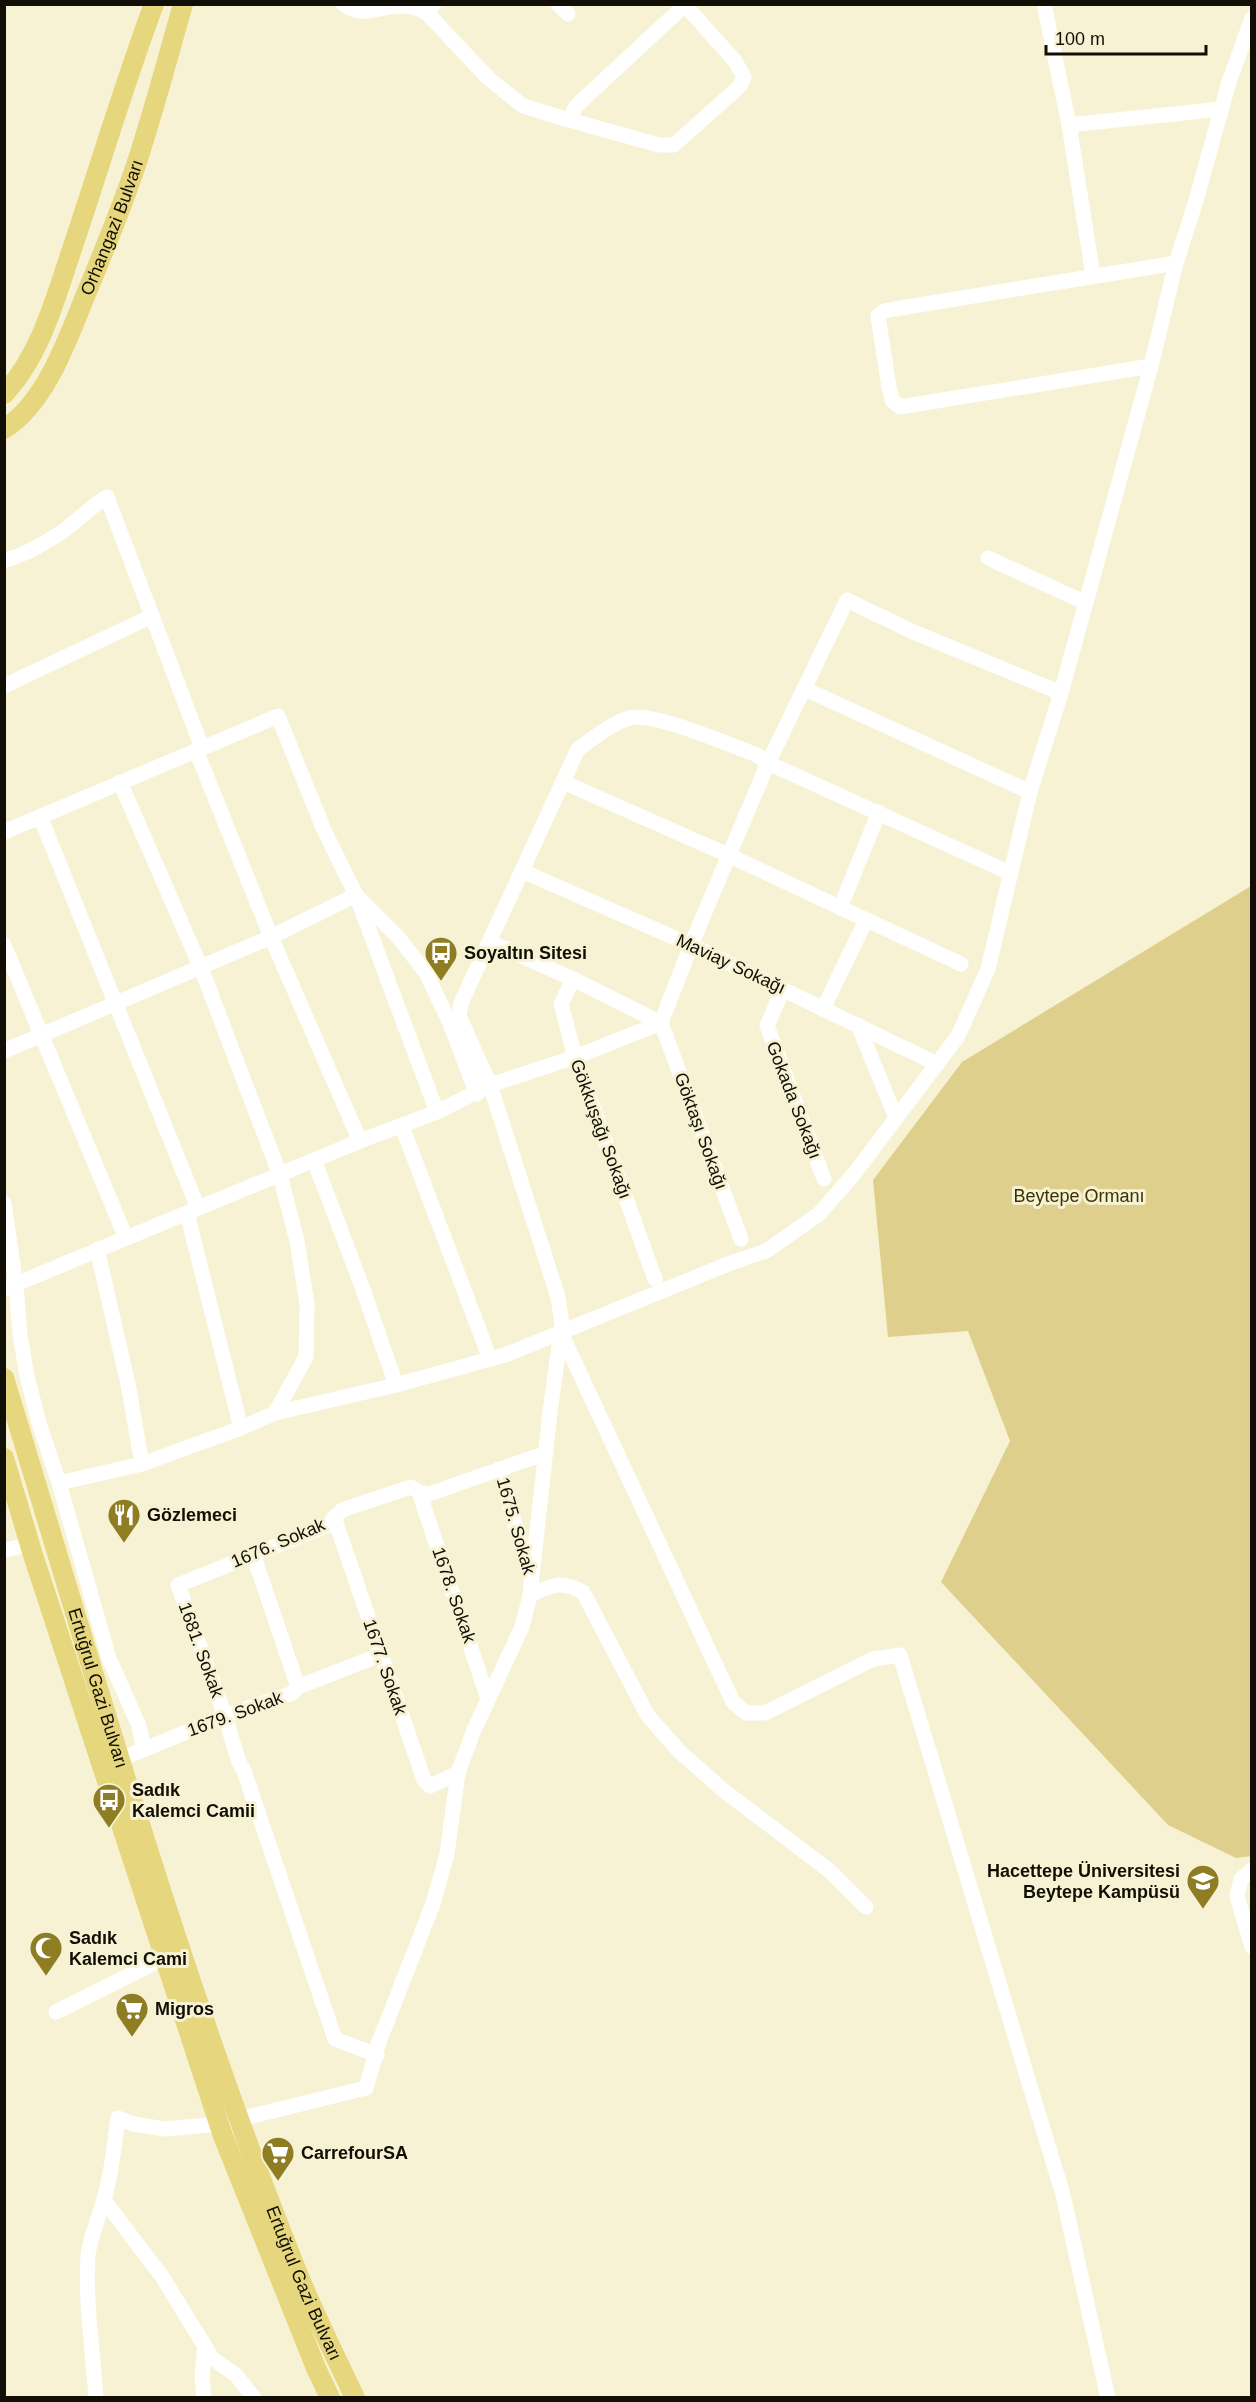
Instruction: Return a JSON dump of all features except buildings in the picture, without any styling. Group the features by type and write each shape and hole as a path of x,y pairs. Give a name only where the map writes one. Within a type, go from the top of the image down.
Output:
{"main road":[{"name":"Orhangazi Bulvarı","path":"4,394 18,380 55,298 154,4"},
{"name":"Orhangazi Bulvarı","path":"4,429 14,423 37,395 58,359 134,172 183,4"},
{"path":"111,134 124,132 132,135 141,146"},
{"path":"102,160 104,166 117,174 134,172"},
{"name":"Ertuğrul Gazi Bulvarı","path":"4,1378 121,1759 239,2120 295,2267 355,2397"},
{"name":"Ertuğrul Gazi Bulvarı","path":"4,1458 30,1545 219,2124 330,2397"}],"street":[{"path":"343,4 351,10 362,13 402,6 430,8 489,79 523,106 569,120 659,145 674,146 740,86 744,77 735,62 685,5 576,106 569,120"},
{"path":"1044,4 1069,125 1093,275"},
{"path":"59,1483 142,1464 241,1428 274,1413 396,1385 490,1359 561,1332 728,1264 766,1251 819,1214 854,1174 958,1036 988,969 1030,792 1086,603 1151,366 1176,263 1221,109 1251,18"},
{"path":"1069,125 1221,109"},
{"path":"1151,366 900,407 892,400 878,316 884,311 1176,263"},
{"path":"4,561 22,555 61,533 92,505 107,497 199,749 271,937 360,1141"},
{"path":"988,558 1086,603"},
{"path":"10,1287 360,1141 437,1112 477,1094 490,1085 575,1057 661,1023 728,855 768,763 848,600 910,631 1061,693"},
{"path":"4,686 152,616"},
{"path":"805,689 1030,792"},
{"path":"4,832 278,716 324,830 356,895 437,1112"},
{"path":"96,2397 87,2292 88,2256 90,2239 104,2200 118,2118 133,2124 165,2129 219,2124 366,2088 392,2010 434,1904 447,1854 458,1773 488,1699 522,1627 531,1589 562,1324 558,1297 490,1085 459,1016 461,1003 578,749 604,731 631,717 653,717 755,753 768,763 1010,873"},
{"path":"120,782 201,968 280,1175 297,1241 307,1304 306,1357 274,1413"},
{"path":"563,782 728,855 961,964"},
{"path":"840,908 879,812"},
{"path":"40,816 114,1003 192,1211 241,1428"},
{"name":"Maviay Sokağı","path":"522,871 691,945 937,1064"},
{"path":"4,1051 271,937 356,895"},
{"path":"356,895 398,937 426,973 449,1021 477,1094"},
{"path":"823,1008 866,920"},
{"path":"490,942 573,979 661,1023"},
{"path":"4,945 126,1238"},
{"name":"Gökkuşağı Sokağı","path":"573,979 561,1004 575,1057 655,1279"},
{"name":"Gokada Sokağı","path":"783,989 766,1026 824,1179"},
{"name":"Göktaşı Sokağı","path":"661,1023 741,1239"},
{"path":"858,1025 896,1118"},
{"path":"402,1126 490,1359"},
{"path":"314,1160 396,1385"},
{"path":"4,1203 10,1287 27,1376 39,1423 59,1483 109,1658 139,1726 144,1749"},
{"path":"98,1249 128,1384 142,1464"},
{"path":"561,1332 733,1702 746,1713 765,1713 873,1659 900,1655 1064,2195 1108,2397"},
{"name":"1676. Sokak","path":"178,1585 328,1525 342,1510 411,1487 429,1494 546,1453"},
{"name":"1675. Sokak","path":"499,1469 531,1589"},
{"name":"1678. Sokak","path":"419,1492 488,1699"},
{"name":"1677. Sokak","path":"334,1517 424,1780 430,1786 458,1773"},
{"path":"4,1551 30,1545"},
{"path":"253,1554 298,1687"},
{"name":"1681. Sokak","path":"178,1585 288,1896 335,2039 377,2055"},
{"path":"531,1589 551,1585 570,1585 583,1592 648,1716 680,1752 723,1790 831,1872 866,1907"},
{"name":"1679. Sokak","path":"121,1759 225,1716 293,1693 298,1687 380,1655"},
{"path":"1246,1874 1237,1896 1251,1944"},
{"path":"56,2012 164,1958"},
{"path":"104,2200 163,2278 212,2358 236,2375 254,2397"},
{"path":"204,2397 202,2377 205,2346"}],"green space":[{"name":"Beytepe Ormanı","path":"1251,886 1252,1856 1236,1858 1168,1825 941,1582 1010,1441 968,1331 888,1337 873,1180 962,1062"}],"place":[{"name":"Soyaltın Sitesi","path":"441,982"},
{"name":"Gözlemeci","path":"124,1544"},
{"name":"Sadık Kalemci Camii","path":"109,1829"},
{"name":"Hacettepe Üniversitesi Beytepe Kampüsü","path":"1203,1910"},
{"name":"Sadık Kalemci Cami","path":"46,1977"},
{"name":"Migros","path":"132,2038"},
{"name":"CarrefourSA","path":"278,2182"}]}
